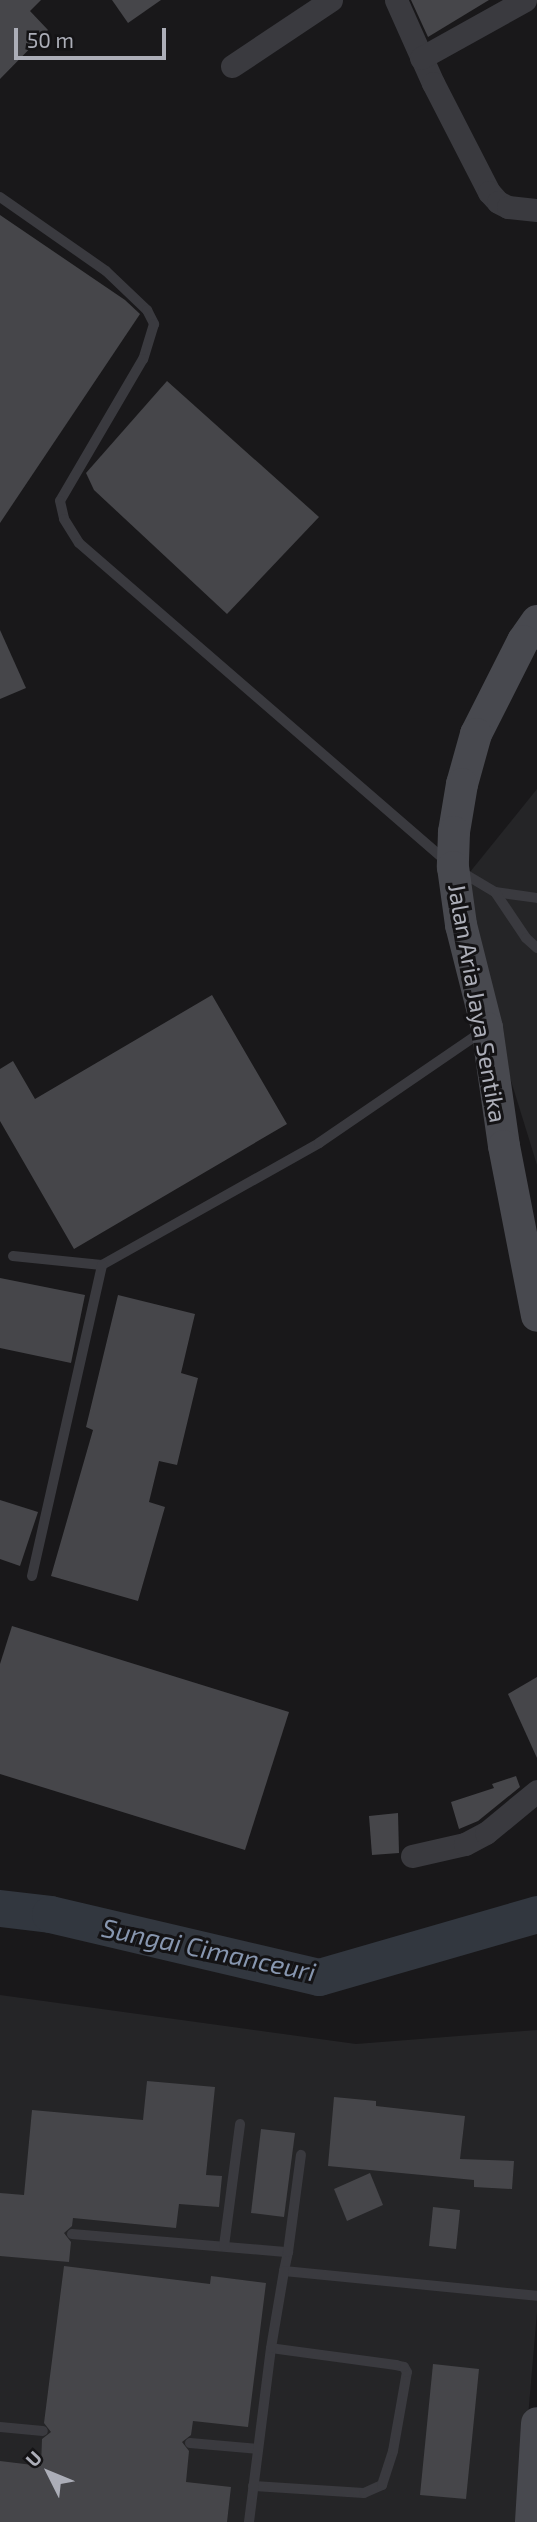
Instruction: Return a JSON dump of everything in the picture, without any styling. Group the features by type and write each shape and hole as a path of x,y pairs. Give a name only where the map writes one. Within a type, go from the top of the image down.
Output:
{"street":[{"path":"232,66 331,0"},
{"path":"396,0 421,58 488,192 498,202 509,207 537,211"},
{"path":"421,58 524,0"},
{"name":"Jalan Aria Jaya Sentika","path":"537,621 523,641 476,734 456,820 453,867 461,925 486,1028 504,1146 537,1316"},
{"path":"412,1856 465,1844 486,1833 537,1791"},
{"path":"531,2522 537,2423"}],"lane":[{"path":"0,197 106,271 147,310 154,324 143,359 60,501 64,519 79,543 453,867 495,892 537,898"},
{"path":"495,892 526,938 537,948"},
{"path":"13,1256 102,1265 318,1143 486,1028"},
{"path":"32,1576 102,1265"},
{"path":"224,2246 240,2124"},
{"path":"249,2522 271,2348 301,2155"},
{"path":"72,2234 288,2252"},
{"path":"284,2271 537,2296"},
{"path":"253,2486 364,2493 382,2485 393,2451 407,2372 404,2367 396,2365 271,2348"},
{"path":"0,2427 43,2431"},
{"path":"190,2443 258,2449"}],"shaded area":[{"path":"537,789 537,1165 453,893"},
{"path":"0,1995 356,2044 537,2030 537,2312 519,2522 0,2522"}],"building":[{"path":"0,0 41,0 30,11 48,30 0,79"},
{"path":"112,0 161,0 128,23"},
{"path":"411,0 489,0 428,37"},
{"path":"0,215 125,300 140,314 0,523"},
{"path":"167,381 319,517 227,614 94,490 86,473"},
{"path":"0,630 26,688 0,699"},
{"path":"212,995 287,1124 74,1249 0,1121 0,1069 13,1061 35,1099"},
{"path":"0,1278 85,1295 71,1363 0,1348"},
{"path":"118,1295 195,1314 181,1373 198,1378 177,1465 159,1461 149,1502 165,1507 138,1601 51,1576 93,1430 86,1427"},
{"path":"0,1500 38,1512 20,1566 0,1559"},
{"path":"12,1626 289,1712 245,1850 0,1774 0,1664"},
{"path":"537,1677 537,1758 508,1694"},
{"path":"516,1776 520,1787 478,1821 459,1829 451,1802 494,1788 492,1784"},
{"path":"398,1813 399,1853 372,1855 369,1816"},
{"path":"147,2081 215,2087 206,2175 222,2176 219,2207 179,2204 176,2228 73,2218 72,2226 64,2233 71,2242 69,2262 0,2256 0,2193 24,2195 32,2110 143,2120"},
{"path":"334,2097 376,2101 376,2106 465,2116 460,2159 514,2161 512,2189 474,2187 474,2180 328,2166"},
{"path":"261,2129 295,2133 284,2217 251,2213"},
{"path":"370,2173 383,2205 347,2221 334,2189"},
{"path":"433,2207 460,2210 456,2249 429,2246"},
{"path":"64,2266 210,2284 211,2276 266,2283 248,2427 193,2421 191,2435 182,2442 189,2451 186,2482 231,2487 227,2522 0,2522 0,2461 41,2466 42,2439 51,2432 44,2423"},
{"path":"433,2364 479,2369 466,2499 420,2495"}],"waterway":[{"name":"Sungai Cimanceuri","path":"0,1908 50,1914 319,1977 537,1914"}]}
